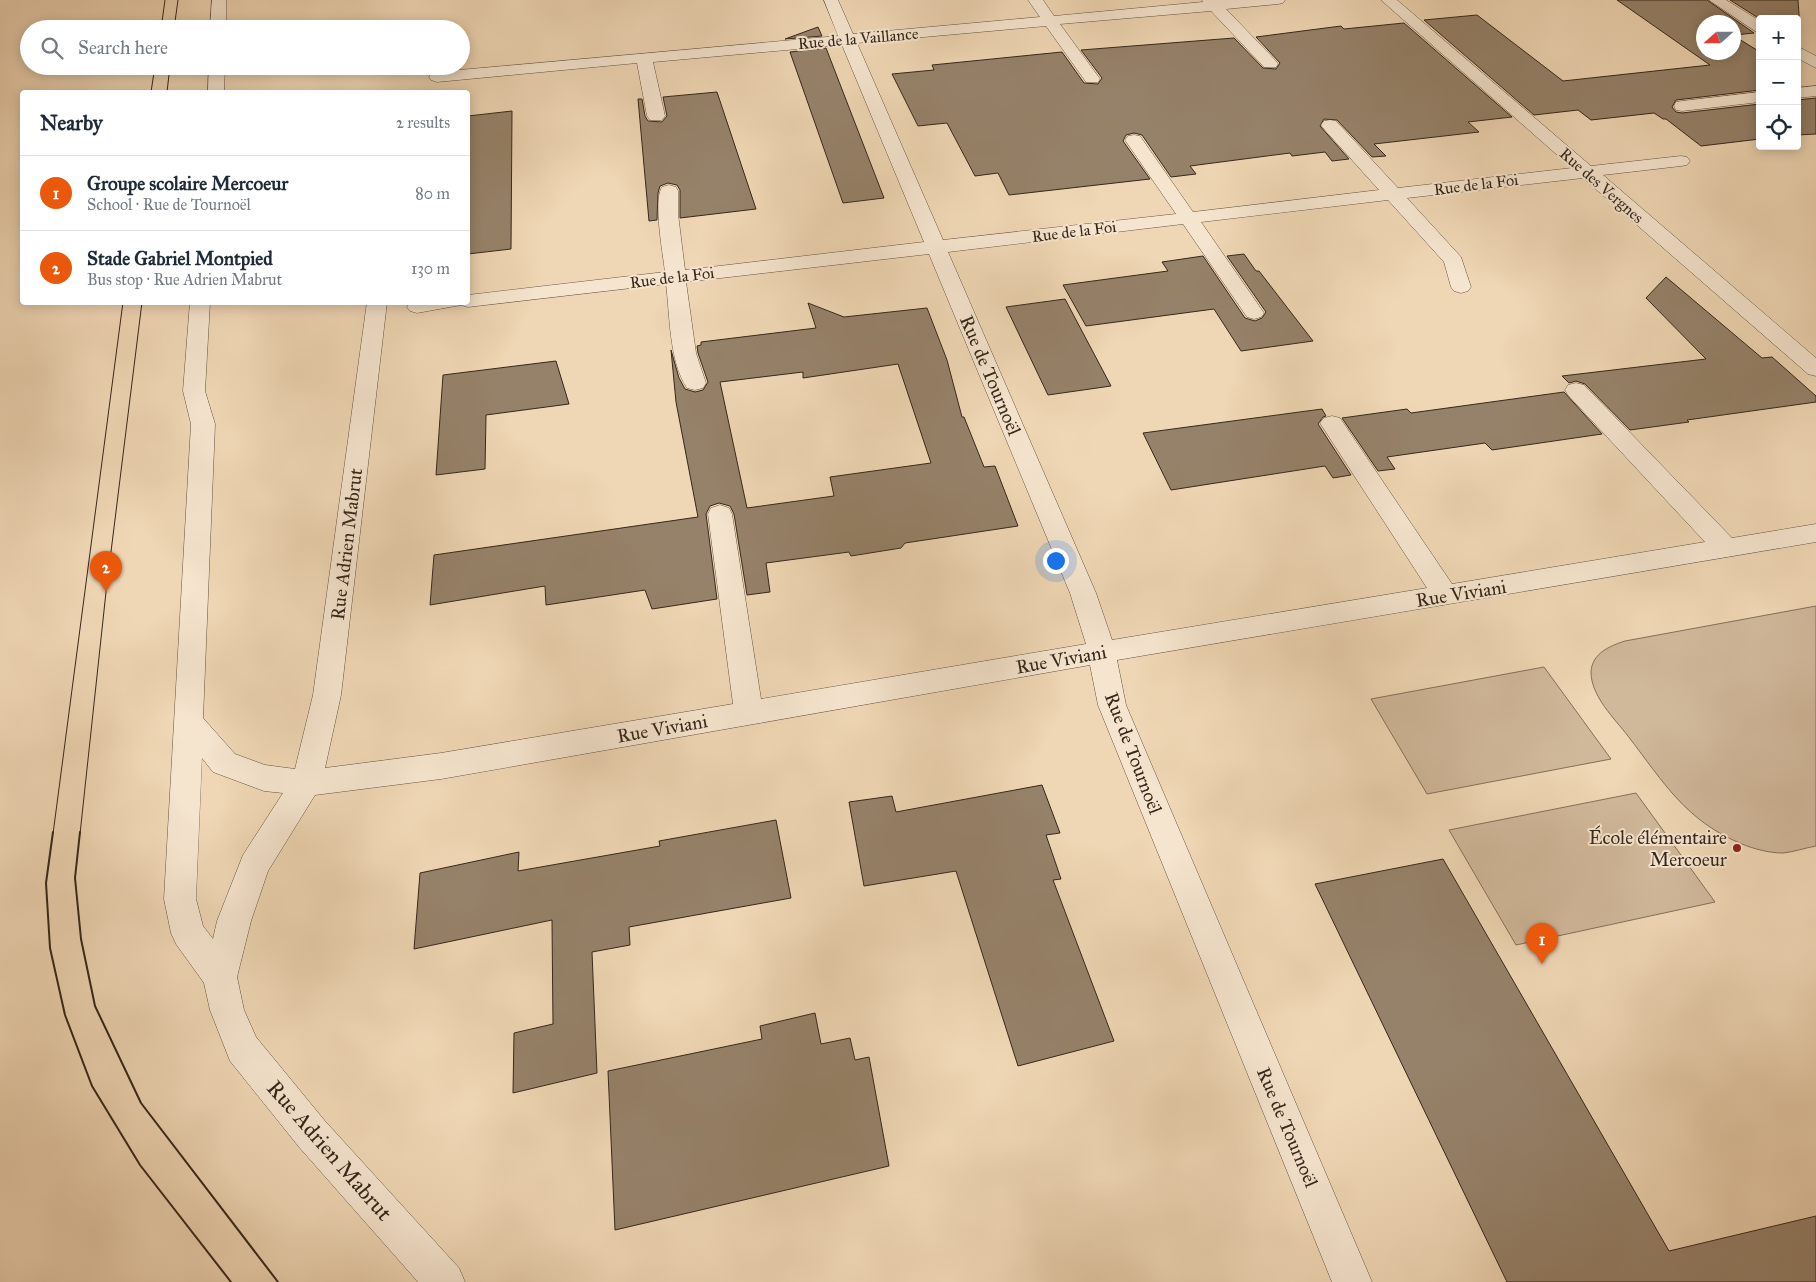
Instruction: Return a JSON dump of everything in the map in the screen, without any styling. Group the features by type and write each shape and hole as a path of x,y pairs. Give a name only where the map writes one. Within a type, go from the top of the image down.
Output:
{"street":[{"path":"218,20 219,0"},
{"name":"Rue de Tournoël","path":"831,0 1083,593 1102,652 1112,705 1352,1282"},
{"path":"1036,0 1092,79"},
{"name":"Rue de la Vaillance","path":"470,74 1050,21 1212,3 1278,0"},
{"name":"Rue des Vergnes","path":"1388,0 1816,369"},
{"path":"1716,0 1756,25"},
{"path":"1212,3 1270,64"},
{"path":"1801,54 1816,63"},
{"path":"644,58 656,116"},
{"path":"216,90 217,75"},
{"name":"Rue de la Vaillance","path":"438,77 460,75"},
{"path":"1801,93 1816,91"},
{"path":"1682,106 1756,97"},
{"path":"1330,125 1454,261 1461,287"},
{"path":"1134,140 1254,313"},
{"name":"Rue de la Foi","path":"470,301 1681,161"},
{"path":"669,191 668,214 686,352 695,383"},
{"name":"Rue Adrien Mabrut","path":"200,305 194,391 203,424 180,899 188,934 224,993 243,1049 312,1134 445,1282"},
{"name":"Rue Adrien Mabrut","path":"224,993 234,921 254,865 306,783 317,744 327,695 377,305"},
{"path":"417,307 431,305"},
{"path":"1576,390 1726,548"},
{"path":"1332,423 1445,595"},
{"path":"720,514 749,713"},
{"name":"Rue Viviani","path":"189,722 224,763 264,778 306,783 441,766 1102,652 1816,533"}],"shaded area":[{"path":"1816,606 1816,846 1783,853 1752,848 1722,835 1706,824 1691,812 1665,785 1599,698 1592,681 1592,665 1603,651 1625,641"},
{"path":"1544,667 1611,759 1427,794 1371,699"},
{"path":"1636,793 1715,902 1516,945 1449,830"}],"building":[{"path":"1617,0 1707,0 1728,15 1696,15 1696,55"},
{"path":"1730,0 1798,0 1799,15 1756,16"},
{"path":"1477,15 1563,81 1710,65 1703,60 1741,60 1741,40 1756,50 1756,90 1676,100 1672,107 1676,112 1682,113 1756,104 1756,139 1701,146 1666,119 1654,113 1591,120 1578,110 1534,115 1424,20"},
{"path":"1404,23 1512,117 1468,122 1479,132 1374,144 1386,156 1372,157 1337,120 1324,119 1320,126 1349,159 1332,161 1325,152 1292,156 1290,153 1190,166 1196,174 1171,177 1142,135 1134,133 1126,135 1123,141 1150,179 1009,195 998,173 975,176 947,123 918,126 892,74 934,70 932,65 1062,52 1084,83 1098,84 1102,78 1081,50 1234,38 1263,68 1276,69 1280,63 1256,37 1341,26 1344,29"},
{"path":"1741,24 1754,33 1741,34"},
{"path":"818,27 822,36 785,39"},
{"path":"826,48 884,198 843,203 790,52"},
{"path":"717,92 756,209 680,218 680,190 677,185 668,183 660,186 657,220 649,221 638,99 642,99 645,116 648,121 662,122 667,116 663,97"},
{"path":"1816,98 1816,134 1801,135 1801,100"},
{"path":"512,111 511,249 470,254 470,116"},
{"path":"1244,254 1313,341 1241,351 1214,309 1086,326 1063,285 1168,271 1162,262 1203,256 1245,318 1255,321 1262,318 1266,312 1227,256"},
{"path":"1666,277 1762,358 1772,357 1816,396 1816,402 1630,430 1585,384 1576,381 1569,383 1562,376 1706,359 1646,298"},
{"path":"1065,299 1111,386 1048,395 1006,307"},
{"path":"808,303 844,317 927,308 947,360 962,417 964,417 984,467 995,466 1018,526 905,543 901,548 851,556 849,552 766,563 770,592 747,595 734,514 730,506 719,503 710,506 706,514 717,599 652,609 645,590 546,605 545,586 430,605 434,555 698,517 676,402 671,350 679,378 685,389 695,392 703,390 708,382 698,353 697,346 701,345 701,342 816,328","holes":["898,364 931,463 830,477 834,496 747,508 720,382 803,372 803,378"]},
{"path":"556,361 569,404 486,415 485,469 436,475 443,375"},
{"path":"1564,392 1602,434 1492,450 1485,443 1387,457 1395,469 1378,471 1342,418 1407,409 1411,413"},
{"path":"1322,409 1326,416 1318,424 1351,475 1333,478 1325,466 1171,490 1143,433"},
{"path":"1042,785 1060,833 1046,835 1061,879 1053,880 1114,1041 1018,1066 956,871 864,886 849,802 892,796 896,812"},
{"path":"776,820 791,898 629,927 630,945 592,952 597,1073 513,1093 514,1033 553,1024 552,920 414,949 420,873 519,852 518,871 660,846 659,841"},
{"path":"1443,859 1669,1251 1816,1216 1816,1282 1507,1282 1315,884"},
{"path":"815,1013 821,1044 850,1038 855,1060 869,1057 889,1166 615,1230 608,1071 762,1039 760,1026"}],"tram line":[{"path":"162,20 165,0"},
{"path":"175,20 178,0"},
{"path":"151,90 154,75"},
{"path":"167,90 169,75"},
{"path":"53,834 123,305"},
{"path":"80,834 106,592 142,305"},
{"path":"53,832 46,883 50,948 65,1015 92,1086 140,1165 231,1282"},
{"path":"80,832 75,878 81,939 95,1006 141,1103 278,1282"}],"place":[{"name":"Stade Gabriel Montpied","path":"106,592"},
{"name":"École élémentaire Mercoeur","path":"1737,848"},
{"name":"Groupe scolaire Mercoeur","path":"1542,964"}]}
